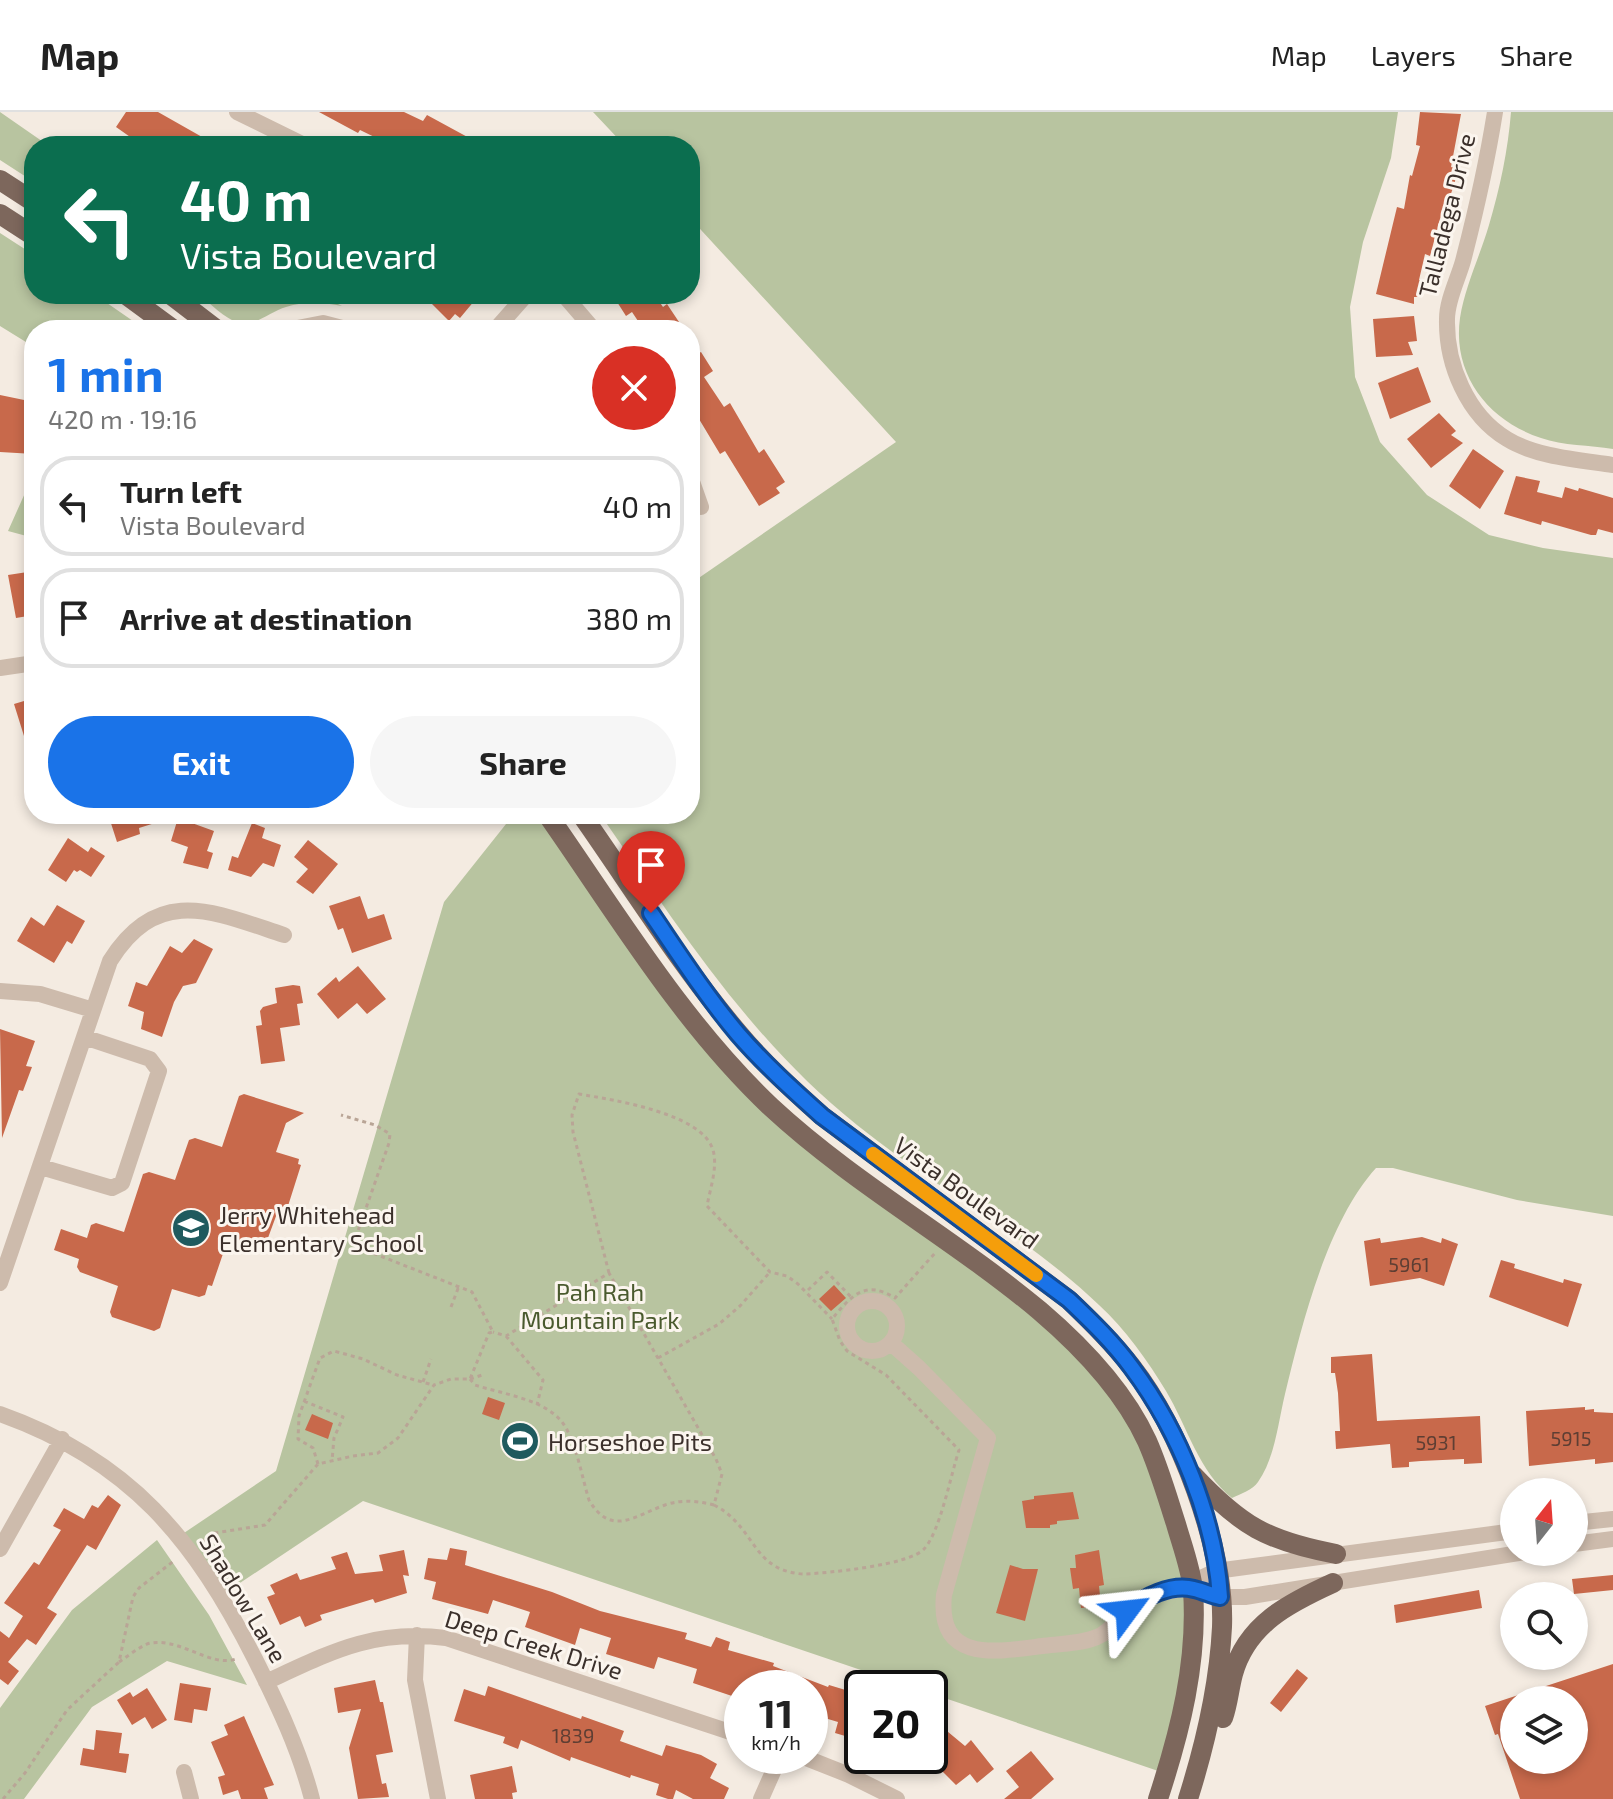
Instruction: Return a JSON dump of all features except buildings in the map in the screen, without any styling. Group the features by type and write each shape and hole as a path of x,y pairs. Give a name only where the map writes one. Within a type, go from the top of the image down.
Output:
{"main road":[{"path":"0,180 24,196"},
{"path":"0,214 24,230"},
{"path":"139,304 160,320"},
{"path":"183,304 204,320"},
{"path":"554,824 699,1028 768,1104 844,1168 1040,1311 1087,1356 1122,1400 1146,1439 1166,1491 1193,1588 1190,1671 1181,1721 1158,1799"},
{"name":"Vista Boulevard","path":"588,824 706,993 740,1036 822,1116 1069,1300 1098,1327 1132,1368 1157,1407 1187,1470 1208,1533 1220,1597 1222,1623 1212,1716 1188,1799"},
{"path":"1187,1470 1250,1527 1298,1546 1336,1554"},
{"path":"1188,1799 1224,1715 1233,1674 1247,1642 1284,1607 1333,1583"}],"street":[{"path":"237,112 286,136"},
{"name":"Talladega Drive","path":"1495,112 1484,176 1446,315 1449,353 1459,381 1478,414 1507,439 1553,456 1613,465"},
{"path":"504,320 518,304"},
{"path":"572,304 585,320"},
{"path":"0,668 24,664"},
{"path":"0,1283 110,961 120,945 133,932 166,914 186,910 205,911 284,935"},
{"path":"0,991 40,994 93,1010"},
{"path":"41,1167 112,1188 122,1183 159,1071 150,1059 84,1037"},
{"path":"891,1343 988,1438 944,1595 945,1618 956,1640 972,1649 993,1652 1085,1641 1102,1635 1146,1598 1160,1592 1193,1588 1220,1597 1245,1597 1500,1556"},
{"name":"Shadow Lane","path":"0,1414 62,1439 106,1466 137,1491 184,1542 218,1593 266,1682 290,1731 312,1799"},
{"path":"0,1549 62,1439"},
{"path":"1588,1522 1613,1519"},
{"path":"1193,1588 1203,1577 1216,1571 1500,1533"},
{"path":"1588,1542 1613,1539"},
{"path":"417,1635 415,1680 438,1799"},
{"name":"Deep Creek Drive","path":"266,1682 370,1640 417,1635 446,1638 724,1730"},
{"path":"828,1767 897,1799"},
{"path":"184,1772 191,1799"},
{"path":"761,1799 772,1774"}],"path":[{"path":"470,1379 475,1385 537,1405 553,1413 564,1424 589,1500 606,1518 628,1521 679,1501 714,1505 739,1522 770,1563 794,1573 884,1564 914,1557 928,1545 959,1450 886,1375 847,1351 832,1319 807,1291 787,1276 770,1272 707,1206 714,1160 711,1146 700,1132 681,1121 625,1102 579,1094 572,1115 573,1132 609,1273 720,1467 722,1482 714,1505"},
{"path":"341,1115 375,1125 390,1134 354,1242 360,1248 476,1295 493,1332"},
{"path":"832,1319 851,1297 870,1290 895,1298 935,1253"},
{"path":"658,1358 719,1324 770,1272"},
{"path":"807,1291 827,1272 851,1297"},
{"path":"506,1336 609,1273"},
{"path":"451,1307 459,1286"},
{"path":"470,1379 489,1333 506,1336 543,1380 537,1405"},
{"path":"318,1464 313,1448 298,1439 299,1416 320,1358 334,1351 363,1359 397,1375 434,1385 451,1379 470,1379 482,1375"},
{"path":"423,1382 431,1359"},
{"path":"201,1542 215,1533 265,1525 318,1464 378,1453 398,1438 434,1385"},
{"path":"304,1401 343,1417 334,1438 332,1461"},
{"path":"119,1662 133,1597 139,1588 175,1560"},
{"path":"3,1799 25,1773 67,1710 119,1662 147,1644 165,1643 222,1660 236,1659"}],"green space":[{"path":"0,112 35,136 24,136 24,176 0,160"},
{"path":"593,112 1398,112 1391,158 1363,242 1350,307 1355,377 1380,442 1427,495 1489,535 1543,548 1613,558 1613,1216 1517,1200 1393,1168 1376,1168 1344,1216 1318,1275 1275,1440 1264,1473 1250,1490 1232,1498 1211,1475 1152,1368 1109,1314 1042,1257 857,1125 818,1092 783,1056 717,979 607,824 700,824 700,577 896,442 700,229 700,136 616,136"},
{"path":"1511,112 1613,112 1613,449 1558,443 1522,430 1505,420 1478,393 1468,377 1462,358 1459,339 1462,306 1497,197"},
{"path":"0,233 24,249 24,304 108,304 132,320 24,320 24,341 0,326"},
{"path":"210,304 300,304 280,309 259,320 228,318"},
{"path":"24,495 24,535 8,531"},
{"name":"Pah Rah Mountain Park","path":"506,824 553,824 754,1092 1053,1324 1149,1447 1193,1602 1167,1774 948,1699 948,1670 861,1670 363,1501 222,1595 181,1535 276,1471 444,902"},
{"path":"157,1540 209,1615 247,1685 167,1661 92,1707 24,1799 0,1799 0,1708 72,1610"}],"slow traffic":[{"path":"873,1154 1036,1275"}],"place":[{"name":"Jerry Whitehead Elementary School","path":"191,1228"},
{"name":"Horseshoe Pits","path":"520,1441"}],"route":[{"path":"651,913 740,1036 785,1082 822,1116 1069,1300 1098,1327 1132,1368 1157,1407 1196,1492 1208,1533 1220,1597 1193,1588 1160,1592 1127,1611"}]}
